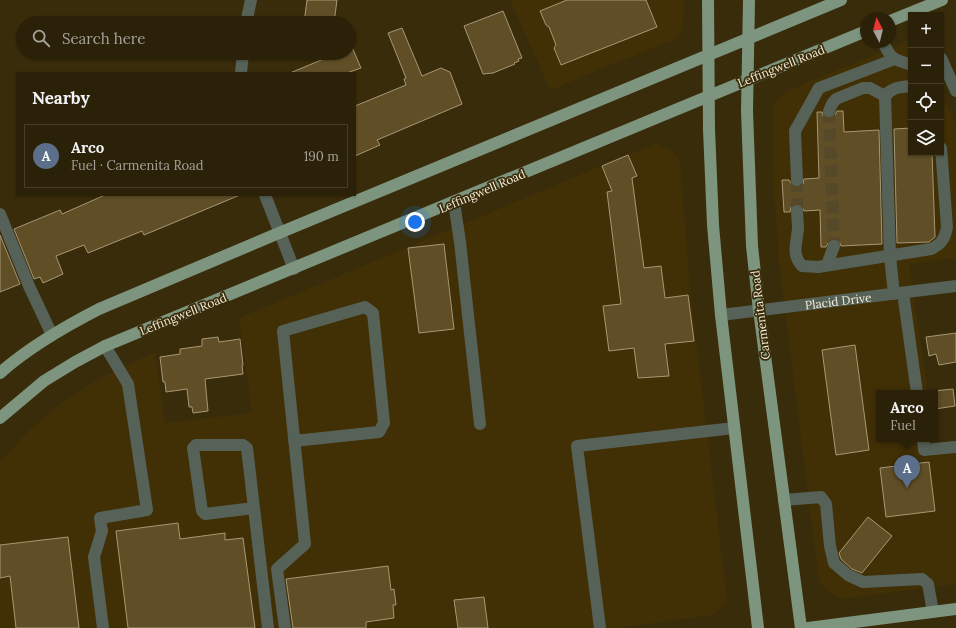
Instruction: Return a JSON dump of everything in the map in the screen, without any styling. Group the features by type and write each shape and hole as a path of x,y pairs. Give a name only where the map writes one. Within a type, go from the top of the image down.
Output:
{"main road":[{"path":"708,0 708,97 713,225 721,315 758,628"},
{"name":"Carmenita Road","path":"749,0 747,80 752,246 801,628"},
{"path":"0,373 12,362 52,335 73,322 99,309 841,0"},
{"path":"920,12 942,0"},
{"path":"896,19 908,16"},
{"name":"Leffingwell Road","path":"0,418 44,381 105,346 860,33"},
{"path":"808,628 956,609"}],"street":[{"path":"248,16 252,0"},
{"path":"886,48 888,54 895,59 908,64"},
{"path":"797,180 795,131 819,88 895,59"},
{"path":"241,72 242,60"},
{"path":"944,65 956,91"},
{"path":"908,86 890,90 885,96 890,256 899,293 916,390"},
{"path":"829,111 836,99 863,88 870,88 885,96"},
{"path":"797,211 798,229 795,251 796,258 802,266 809,267 827,265 931,249 942,242 947,227 942,156"},
{"path":"265,196 294,269"},
{"path":"454,202 460,242 480,424"},
{"path":"0,214 29,286 52,335"},
{"path":"827,265 834,246"},
{"name":"Placid Drive","path":"721,315 956,286"},
{"path":"285,628 277,569 305,544 294,441 283,331 365,307 373,313 384,423 379,432 294,441"},
{"path":"103,628 94,557 102,531 100,518 147,510 128,384 105,346"},
{"path":"600,628 577,446 734,428"},
{"path":"923,442 924,450 956,447"},
{"path":"254,508 205,514 202,511 194,448 196,446 243,445 247,448 254,508 268,628"},
{"path":"784,500 821,497 826,504 830,546 834,563 848,575 863,582 922,579 928,584 933,612"}],"shaded area":[{"path":"510,0 684,0 683,27 677,38 550,90"},
{"path":"908,41 908,156 944,156 944,98 956,126 956,258 909,264 928,390 876,390 876,442 956,441 956,584 841,599 828,592 819,581 780,271 774,192 773,105 784,92 891,48 896,48 896,46"},
{"path":"656,143 671,150 680,160 690,289 727,600 714,615 617,628 0,628 0,462 29,430 60,404 100,378 155,352 165,423 252,413 239,318"}],"building":[{"path":"307,0 337,0 335,16 305,16"},
{"path":"567,0 646,0 657,27 561,65 554,48 556,45 549,27 546,25 540,11"},
{"path":"503,11 522,58 518,59 519,61 514,63 515,64 493,73 483,74 464,26"},
{"path":"402,28 422,76 441,68 450,72 462,104 377,140 380,145 356,156 356,106 406,85 404,79 406,78 388,33"},
{"path":"356,56 361,68 350,72 292,72 321,60 356,60"},
{"path":"837,111 843,111 844,132 879,130 882,244 841,246 839,241 833,239 829,241 826,247 821,247 820,210 804,211 801,205 796,204 791,207 790,212 784,212 782,180 789,180 793,186 798,187 803,184 804,179 819,178 817,112 822,112 823,116 830,118 834,117"},
{"path":"908,128 908,156 932,156 935,237 929,242 897,243 894,129"},
{"path":"628,155 637,176 632,178 644,268 661,266 665,298 688,295 694,341 665,344 669,376 638,378 634,348 609,351 603,306 621,304 607,192 612,191 602,166"},
{"path":"103,196 238,196 144,235 142,231 88,253 84,245 56,256 63,274 43,283 40,277 34,279 14,229 60,210 62,214"},
{"path":"0,235 20,284 0,292"},
{"path":"444,244 454,329 419,333 408,248"},
{"path":"956,333 956,362 939,365 936,354 929,356 926,337"},
{"path":"218,337 219,342 240,339 243,374 205,379 208,411 193,413 192,407 189,407 187,389 166,392 165,382 163,382 160,357 180,354 180,349 202,346 202,339"},
{"path":"855,345 869,450 836,455 822,350"},
{"path":"953,389 955,406 938,409 938,390"},
{"path":"929,462 935,511 886,517 880,468"},
{"path":"868,517 892,536 862,573 852,569 841,559 839,553"},
{"path":"178,523 180,539 225,533 225,540 243,538 255,628 128,628 116,531"},
{"path":"68,537 79,628 16,628 10,576 0,578 0,545"},
{"path":"388,566 391,590 394,589 396,605 393,605 394,618 366,622 366,628 293,628 286,579"},
{"path":"484,597 488,628 458,628 454,600"}],"tunnel":[{"path":"829,111 834,246"},
{"path":"797,180 797,211"}],"place":[{"name":"Arco","path":"907,488"}]}
